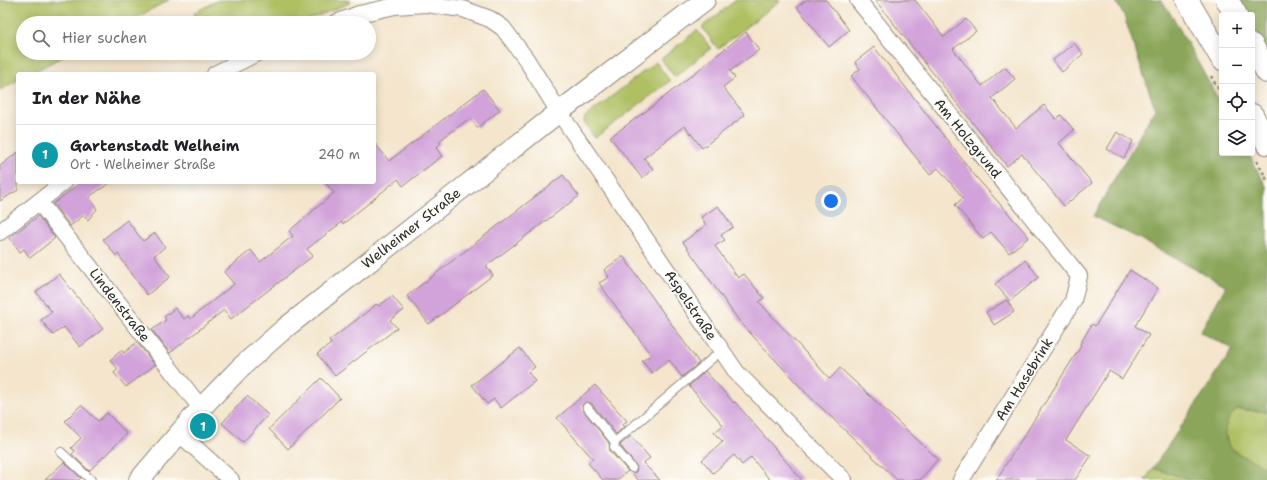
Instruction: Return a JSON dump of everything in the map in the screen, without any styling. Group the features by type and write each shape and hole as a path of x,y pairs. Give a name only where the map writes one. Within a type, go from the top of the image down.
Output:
{"main road":[{"path":"1187,0 1219,54"},
{"path":"1227,0 1234,12"},
{"path":"1254,48 1267,72"},
{"path":"1253,120 1261,150"}],"street":[{"name":"Welheimer Straße","path":"139,480 201,408 240,367 284,329 559,112 705,0"},
{"name":"Am Holzgrund","path":"858,0 1079,276"},
{"name":"Aspelstraße","path":"354,16 395,6 425,4 463,9 490,19 503,28 512,39 559,112 737,372 844,480"},
{"path":"219,72 243,60"},
{"path":"0,232 62,184"},
{"name":"Lindenstraße","path":"39,202 201,408"},
{"name":"Am Hasebrink","path":"961,480 1072,301 1079,276"},
{"path":"180,434 231,480"}],"lane":[{"path":"615,442 722,350"},
{"path":"587,407 615,442 614,447 632,468"},
{"path":"61,452 91,480"}],"path":[{"path":"1261,150 1267,180"}],"green space":[{"path":"0,0 169,0 139,16 16,16 16,60 56,60 34,72 16,72 16,81 0,90"},
{"path":"218,0 349,0 350,3 318,16 195,16 194,13"},
{"path":"736,0 781,0 718,49 702,27"},
{"path":"1114,0 1161,0 1174,19 1219,101 1219,156 1250,156 1267,188 1267,412 1237,409 1228,420 1225,434 1230,447 1240,455 1264,468 1267,480 1191,480 1153,468 1233,349 1200,332 1226,286 1138,238 1093,216 1155,109 1123,13"},
{"path":"1229,0 1267,0 1267,69 1255,47 1255,12 1236,12"},
{"path":"697,30 711,48 675,77 661,59"},
{"path":"656,62 670,81 595,138 584,122 585,117"},
{"path":"1237,409 1267,412 1267,473 1260,466 1244,458 1233,450 1227,441 1227,419"},
{"path":"1153,468 1188,478 1191,480 1145,480"}],"building":[{"path":"806,0 826,0 849,30 829,47 797,7"},
{"path":"875,0 915,0 944,37 966,19 976,31 953,49 982,86 1005,67 1015,79 992,98 1016,128 1044,105 1056,119 1061,115 1074,130 1059,143 1092,183 1064,206 1022,154 1007,166"},
{"path":"746,32 759,50 730,71 735,78 723,87 745,115 702,148 685,126 644,158 653,169 642,178 610,137 653,106"},
{"path":"1074,43 1083,54 1062,72 1053,60"},
{"path":"874,47 976,177 1029,237 1009,253 991,232 983,239 955,205 963,198 938,168 930,175 851,76 860,69 855,62"},
{"path":"483,89 500,110 477,128 470,118 439,141 441,143 436,148 442,156 403,186 398,179 343,224 342,222 307,249 313,256 231,319 224,310 170,353 152,330 166,320 164,317 175,308 184,319 188,316 190,319 234,284 224,272 251,250 260,262 293,236 289,231 334,193 327,184 376,184 376,145 389,161"},
{"path":"1117,132 1133,141 1124,158 1107,149"},
{"path":"16,154 16,184 18,184 18,190 0,201 0,166"},
{"path":"563,175 579,196 486,266 493,275 429,324 407,296"},
{"path":"78,184 108,184 89,197 97,209 88,220 84,215 70,226 53,204"},
{"path":"718,206 733,227 721,235 725,240 715,246 738,278 744,274 764,298 759,302 830,379 840,368 938,459 920,480 897,480 805,392 739,321 683,242 706,225 701,217"},
{"path":"38,216 55,238 30,258 24,249 20,252 9,238"},
{"path":"127,220 143,241 155,233 165,247 154,256 170,277 147,295 118,254 116,256 103,239"},
{"path":"623,256 699,363 682,377 669,360 652,373 642,361 651,355 599,283 609,277 604,270"},
{"path":"1025,260 1039,277 1010,301 995,284"},
{"path":"1130,270 1158,288 1135,326 1149,335 1122,379 1109,371 1066,440 1091,456 1075,480 996,480 1081,346 1080,344 1092,324 1095,326"},
{"path":"59,274 103,329 80,347 64,327 53,335 41,320 52,312 36,292"},
{"path":"392,296 404,310 390,320 397,328 335,376 317,354 331,344 329,341 377,304 379,306"},
{"path":"1007,300 1014,312 994,325 986,312"},
{"path":"137,342 155,365 126,387 114,373 118,369 110,360 122,350 124,353"},
{"path":"520,348 535,367 528,372 535,381 501,408 494,399 487,404 472,385"},
{"path":"705,371 734,403 735,402 802,480 770,480 751,457 742,465 734,455 713,473 702,460 723,442 714,433 723,425 689,386"},
{"path":"321,378 340,398 288,449 269,429"},
{"path":"595,385 627,421 622,425 624,427 616,434 591,403 586,402 582,405 583,410 609,443 610,451 628,471 617,480 603,480 588,463 593,459 557,418"},
{"path":"247,396 268,415 243,442 222,423"},
{"path":"81,405 98,421 107,413 127,434 89,471 72,454 75,451 71,448 81,438 65,421"},
{"path":"631,436 650,458 643,463 660,480 638,480 632,473 636,472 637,467 620,445"},
{"path":"64,462 81,478 79,480 45,480"}],"place":[{"name":"Gartenstadt Welheim","path":"203,426"}]}
